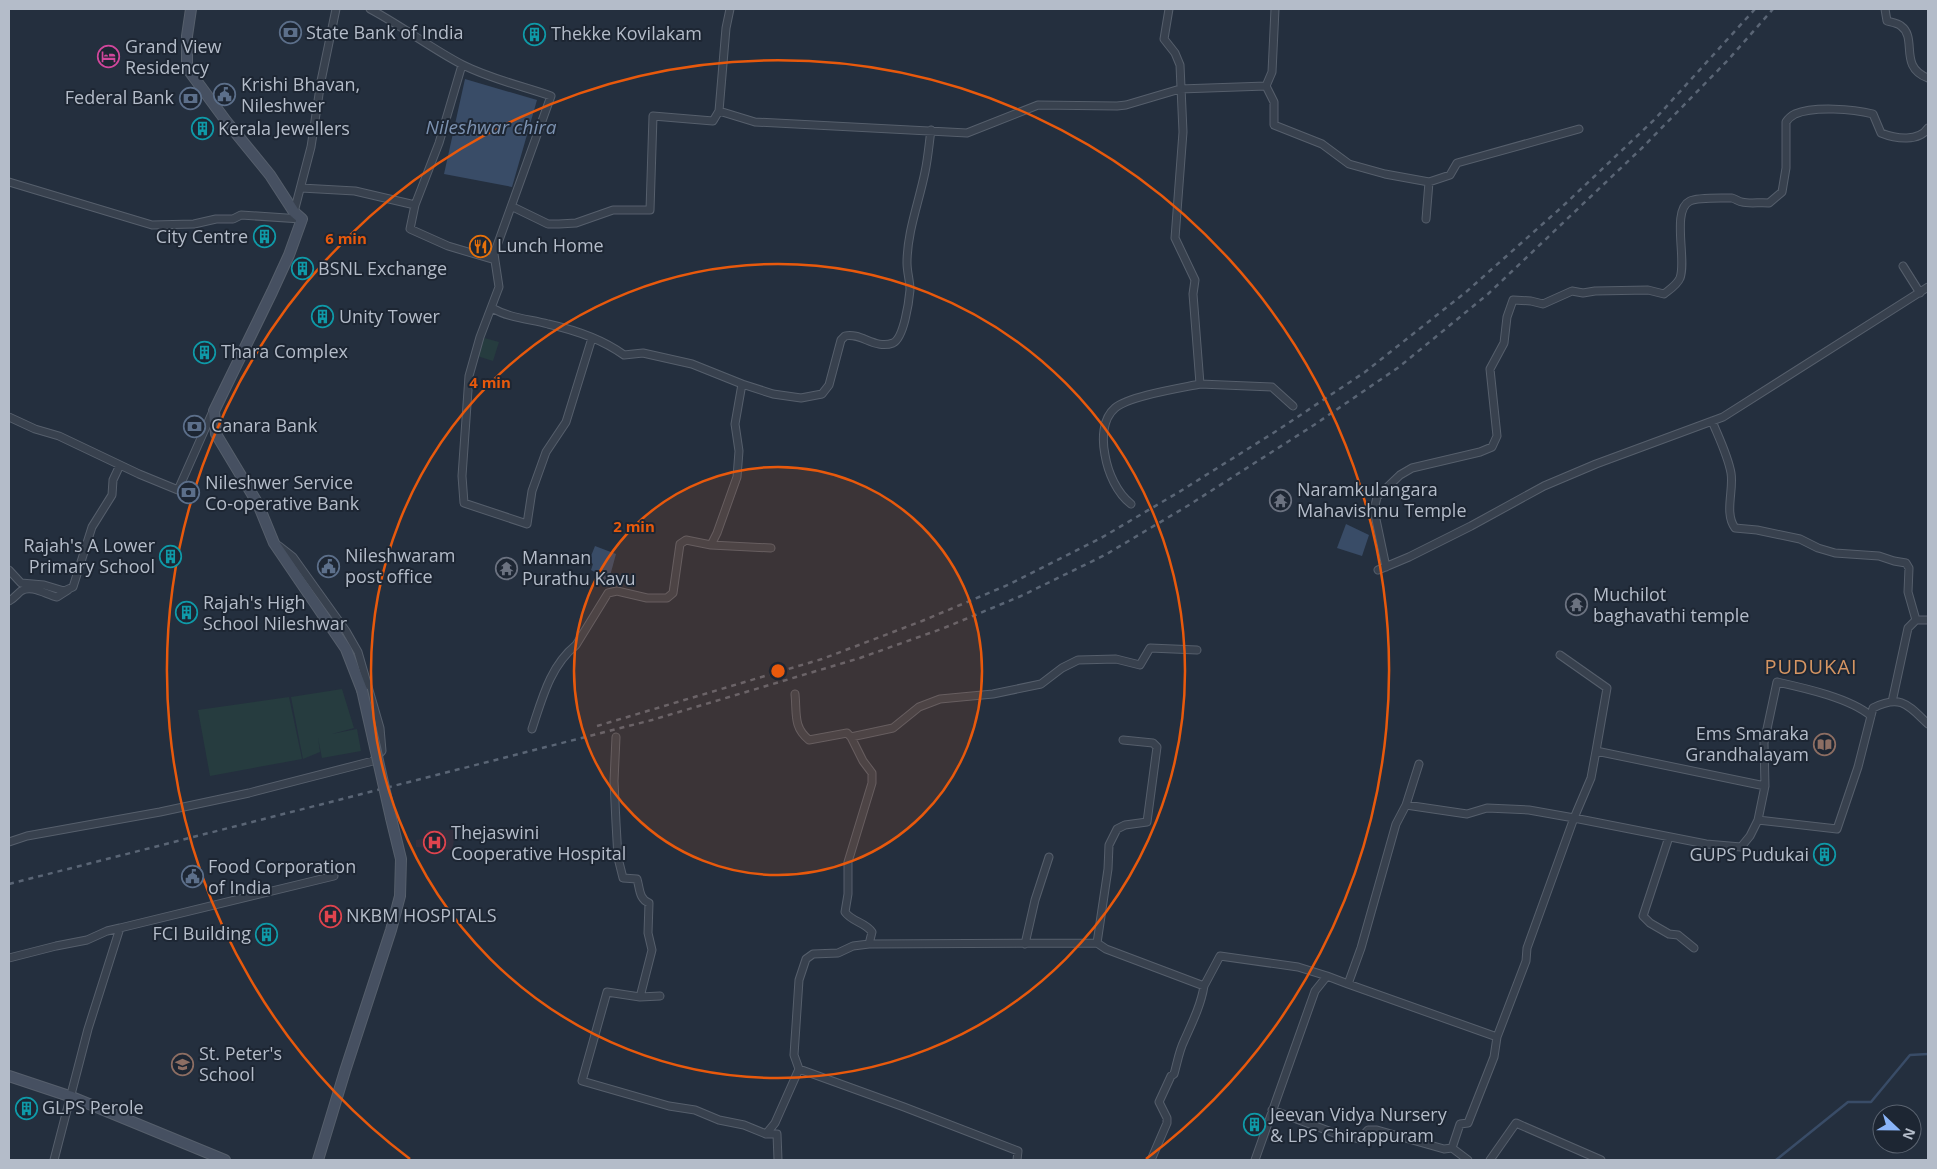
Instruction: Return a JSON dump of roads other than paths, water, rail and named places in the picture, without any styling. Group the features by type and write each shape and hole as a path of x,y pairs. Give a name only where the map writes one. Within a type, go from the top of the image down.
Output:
{"main road":[{"path":"192,9 187,36 187,68 298,215 289,255 214,410 216,434 258,504 274,543 346,649 362,690 401,859 400,896 392,930 345,1070 318,1160"},
{"path":"9,1076 72,1097 225,1160"}],"street":[{"path":"9,182 152,225 194,224 216,219 233,219 240,215 298,215 301,188 311,148 321,81 336,9"},
{"path":"370,9 398,24 462,65 551,96 492,260 448,246 410,229 415,205 439,143 462,65"},
{"path":"511,208 515,208 548,224 576,223 613,210 650,210 652,116 713,121 719,111 726,28 730,9"},
{"path":"1169,9 1164,39 1175,54 1180,65 1183,132 1175,238 1195,280 1193,294 1200,384"},
{"path":"1275,9 1272,72 1266,86 1274,102 1274,125 1322,144 1348,164 1385,174 1429,182 1450,175 1457,163 1579,129"},
{"path":"1885,9 1886,21 1901,25 1906,31 1912,64 1918,74 1928,84"},
{"path":"1918,74 1928,78"},
{"path":"719,111 755,122 968,133 1038,105 1117,106 1180,89 1266,86"},
{"path":"1386,567 1374,510 1377,497 1400,475 1412,468 1480,452 1492,447 1497,436 1490,369 1504,343 1507,317 1513,300 1543,304 1572,291 1584,293 1648,290 1664,294 1675,286 1680,278 1682,253 1680,220 1684,206 1690,200 1733,198 1743,202 1769,203 1782,192 1786,168 1786,122 1793,115 1823,110 1873,114 1882,134 1889,137 1911,138 1925,133 1928,128"},
{"path":"492,308 505,315 580,332 613,347 624,355 643,353 692,364 773,394 801,398 822,394 828,385 841,340 845,336 855,336 871,343 886,344 895,343 901,335 910,288 907,263 908,243 925,172 931,130"},
{"path":"1426,219 1429,182"},
{"path":"301,188 355,191 415,205"},
{"path":"494,254 499,287 480,337 469,376 462,476 464,503 527,524 532,491 546,452 566,422 592,338"},
{"path":"1903,266 1920,293"},
{"path":"1378,570 1471,526 1544,486 1596,464 1723,417 1928,287"},
{"path":"711,546 737,477 739,451 735,424 742,384"},
{"path":"1131,504 1123,498 1107,469 1104,449 1104,424 1115,408 1152,394 1200,384 1272,387 1293,406"},
{"path":"9,417 35,429 59,436 178,490 214,410"},
{"path":"1712,421 1732,474 1730,500 1732,523 1735,528 1757,530 1800,539 1818,548 1835,553 1879,556 1906,563 1909,568 1908,592 1916,620"},
{"path":"9,601 28,588 57,597 73,587 92,527 112,495 113,480 120,465"},
{"path":"532,729 547,683 568,652 576,645 608,593 617,591 646,598 668,598 673,593 680,544 686,540 711,546 771,548"},
{"path":"9,842 27,836 160,812 249,793 373,761 382,751 380,728 358,652 346,631 293,557 274,543"},
{"path":"9,570 21,583 44,585 64,591 70,588"},
{"path":"1892,702 1908,628 1916,620 1928,620"},
{"path":"851,737 893,728 918,707 940,699 993,694 1041,684 1062,668 1078,660 1116,660 1140,665 1150,648 1197,650"},
{"path":"1452,1148 1460,1124 1468,1123 1494,1057 1497,1037 1526,960 1528,948 1574,818 1591,778 1607,688 1560,655"},
{"path":"1406,805 1467,814 1488,808 1529,810 1706,844 1741,847 1750,836 1758,820 1765,786 1764,742 1777,682 1804,688 1861,707 1871,716"},
{"path":"795,694 796,725 801,734 809,740 847,733 872,773 872,783 848,862 848,894 845,912 849,918 869,926 872,932 868,944"},
{"path":"1758,820 1837,829 1858,767 1873,708 1885,702 1905,703 1928,724"},
{"path":"616,737 614,781 618,858 623,878 637,879 640,895 649,904 648,932 652,950 640,997"},
{"path":"1097,943 1108,869 1109,845 1117,829 1125,825 1147,822 1150,804 1157,747 1153,743 1124,740"},
{"path":"1596,751 1765,786"},
{"path":"1348,984 1361,948 1396,824 1406,805 1419,764"},
{"path":"1669,837 1643,916 1650,923 1669,934 1678,935 1694,948"},
{"path":"1025,944 1035,900 1049,857"},
{"path":"9,958 87,940 106,931 334,876"},
{"path":"54,1160 72,1097 88,1029 120,928"},
{"path":"766,1134 775,1123 799,1069 794,1055 799,980 806,959 813,954 838,953 853,946 868,944 1097,943 1106,949 1204,986"},
{"path":"1151,1160 1167,1123 1167,1118 1159,1102 1171,1076 1174,1074 1183,1042 1189,1032 1202,997 1204,986 1220,956 1298,967 1497,1037"},
{"path":"1254,1160 1315,992 1327,976"},
{"path":"660,996 640,997 607,992 582,1081 669,1106 695,1110 719,1120 744,1125 766,1134 777,1134 778,1160"},
{"path":"799,1069 1018,1151 1017,1160"},
{"path":"1272,1110 1337,1134 1360,1139 1368,1130 1377,1130 1419,1143 1444,1149 1452,1148 1468,1160"},
{"path":"1490,1160 1516,1123 1601,1160"}],"water":[{"name":"Nileshwar chira","path":"465,79 537,100 512,187 444,174"},
{"path":"1346,524 1369,535 1362,556 1337,548"},
{"path":"595,546 616,554 607,587 596,582 598,574 591,570 593,564 589,561"}],"waterway":[{"path":"1776,1160 1848,1102 1871,1102 1910,1055 1928,1054"}],"railway":[{"path":"597,726 822,659 922,621 1010,584 1101,538 1179,492 1278,430 1365,372 1466,292 1563,206 1655,119 1755,9"},
{"path":"9,884 652,720 860,658 944,628 1021,596 1105,555 1189,505 1314,425 1399,367 1488,294 1643,147 1728,60 1773,9"}],"place":[{"name":"State Bank of India","path":"290,33"},
{"name":"Thekke Kovilakam","path":"535,34"},
{"name":"Grand View Residency","path":"109,57"},
{"name":"Krishi Bhavan, Nileshwer","path":"225,95"},
{"name":"Federal Bank","path":"190,98"},
{"name":"Kerala Jewellers","path":"202,129"},
{"name":"City Centre","path":"264,237"},
{"name":"Lunch Home","path":"481,246"},
{"name":"BSNL Exchange","path":"302,269"},
{"name":"Unity Tower","path":"323,317"},
{"name":"Thara Complex","path":"205,352"},
{"name":"Canara Bank","path":"195,426"},
{"name":"Nileshwer Service Co-operative Bank","path":"189,493"},
{"name":"Naramkulangara Mahavishnu Temple","path":"1281,500"},
{"name":"Rajah's A Lower Primary School","path":"171,556"},
{"name":"Nileshwaram post office","path":"329,566"},
{"name":"Mannan Purathu Kavu","path":"506,568"},
{"name":"Muchilot baghavathi temple","path":"1577,605"},
{"name":"Rajah's High School Nileshwar","path":"187,613"},
{"name":"Ems Smaraka Grandhalayam","path":"1825,744"},
{"name":"Thejaswini Cooperative Hospital","path":"435,843"},
{"name":"GUPS Pudukai","path":"1825,855"},
{"name":"Food Corporation of India","path":"192,877"},
{"name":"NKBM HOSPITALS","path":"330,916"},
{"name":"FCI Building","path":"267,934"},
{"name":"St. Peter's School","path":"183,1064"},
{"name":"GLPS Perole","path":"26,1108"},
{"name":"Jeevan Vidya Nursery & LPS Chirappuram","path":"1254,1125"}],"district":[{"name":"PUDUKAI","path":"1811,667"}]}
